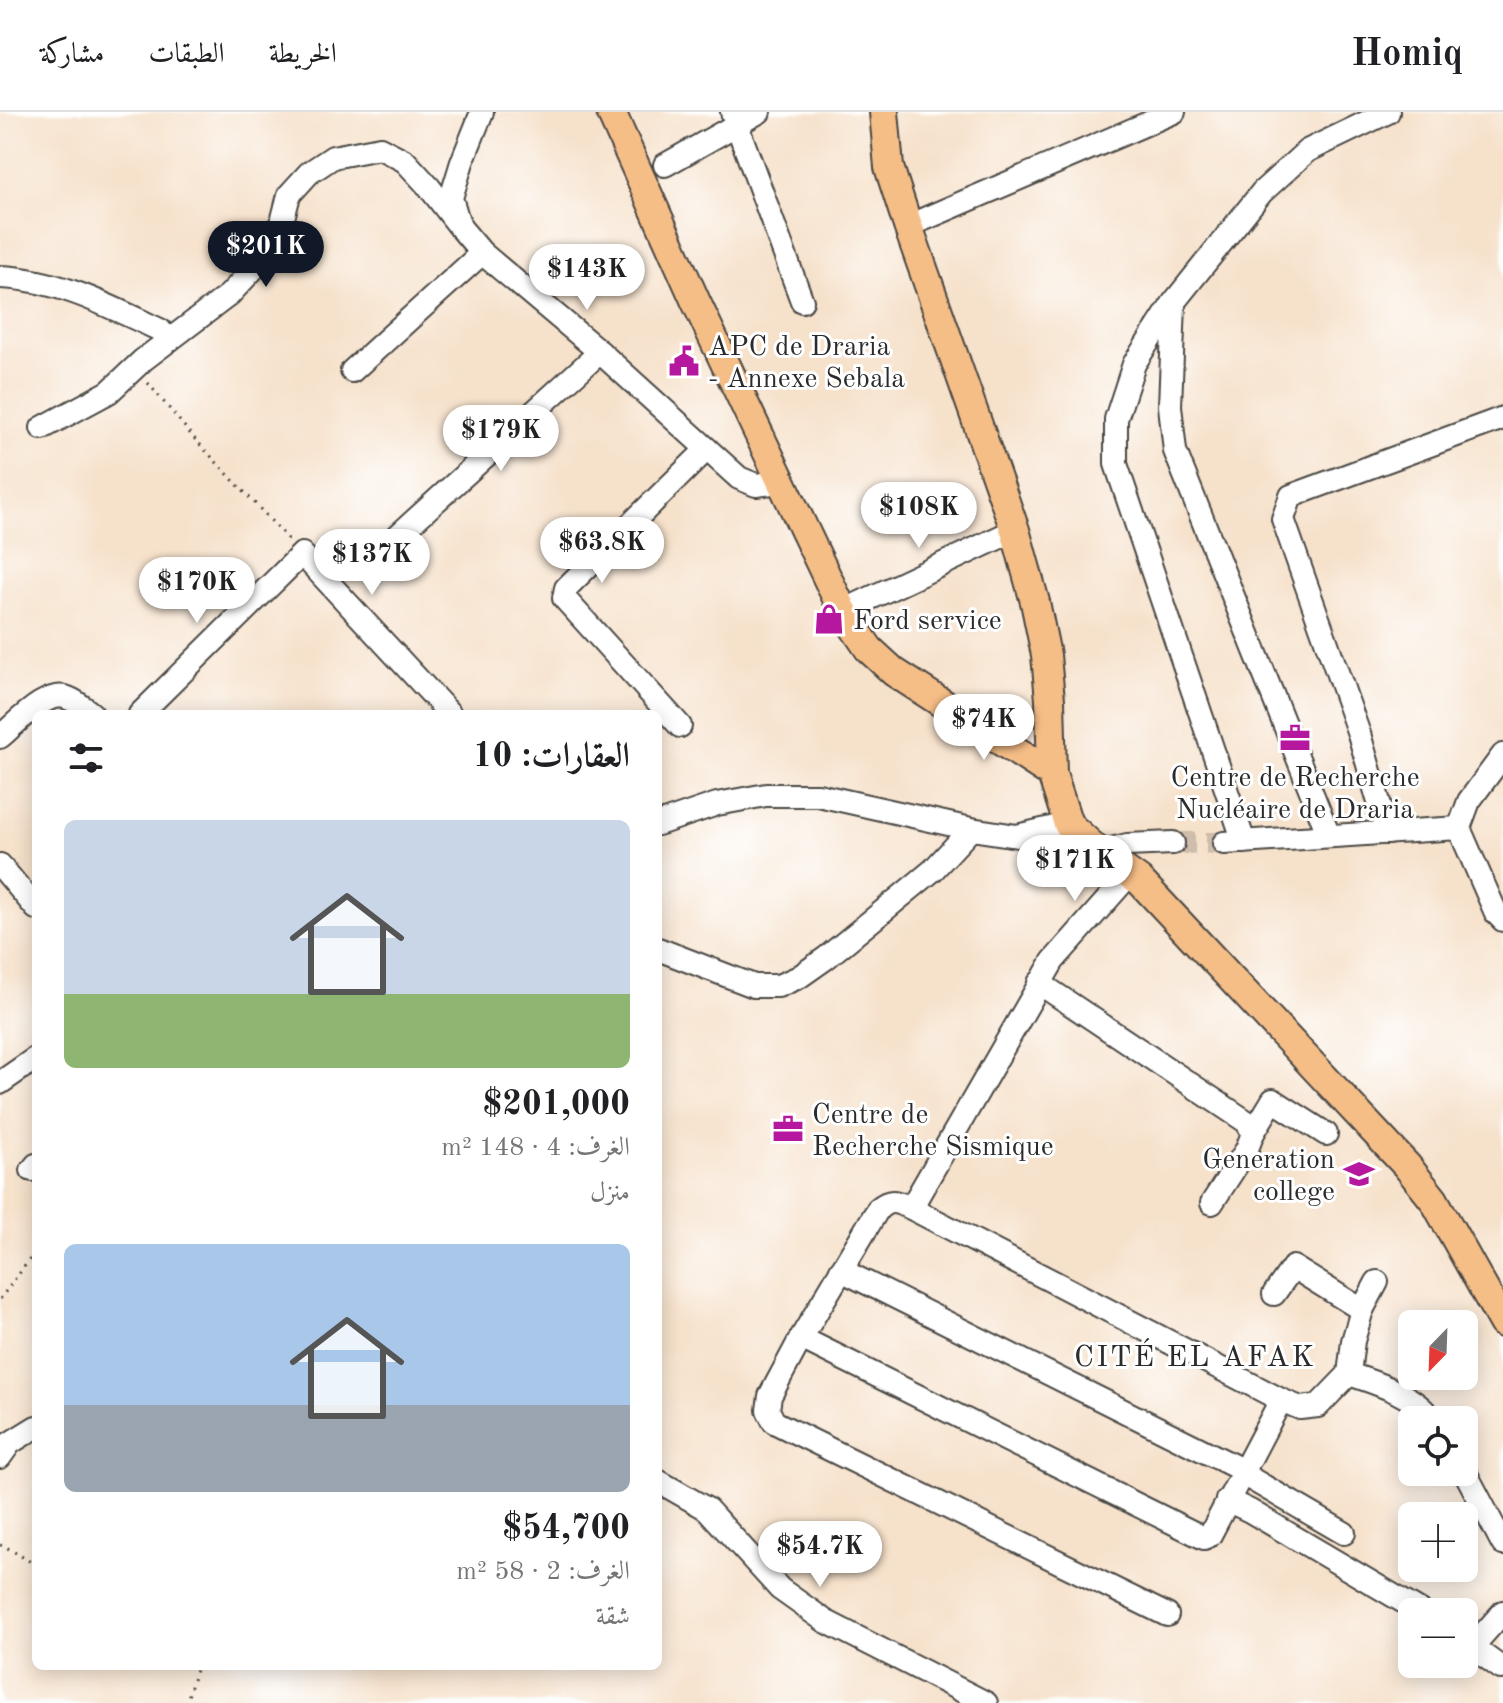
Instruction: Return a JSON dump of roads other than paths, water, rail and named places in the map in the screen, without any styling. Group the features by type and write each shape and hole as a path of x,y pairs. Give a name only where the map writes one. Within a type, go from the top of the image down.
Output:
{"main road":[{"path":"611,112 696,302 843,611 869,649 894,672 1052,774"},
{"path":"884,112 889,167 1015,530 1035,602 1046,655 1052,774 1068,824 1099,852 1140,881 1407,1166 1434,1200 1503,1323"}],"street":[{"path":"460,227 451,198 482,112"},
{"path":"665,165 735,118 759,112"},
{"path":"908,226 1174,112"},
{"path":"1388,112 1307,151 1262,192 1174,302 1134,364 1116,419 1116,464 1234,843 1459,828"},
{"path":"735,118 802,301"},
{"path":"42,428 109,392 143,360 229,295 257,265 281,226 289,195 309,173 333,157 380,148 405,161 482,253 600,352 739,478 756,485 780,482"},
{"path":"352,371 482,253"},
{"path":"0,277 16,277 75,291 160,330 169,340"},
{"path":"1174,302 1170,406 1175,451 1329,836"},
{"path":"371,560 600,352"},
{"path":"1388,833 1359,734 1283,519 1291,496 1503,418"},
{"path":"680,726 564,598 564,593 707,449"},
{"path":"843,611 1015,530"},
{"path":"144,710 302,554 446,710"},
{"path":"33,710 47,698 60,696 71,699 86,710"},
{"path":"0,737 32,710"},
{"path":"1503,755 1469,801 1459,828 1496,913 1503,920"},
{"path":"662,823 717,804 766,795 818,795 971,829 1017,836 1068,824"},
{"path":"662,951 754,986 778,986 799,977 838,948 933,870 971,829"},
{"path":"1099,852 1127,845 1173,843"},
{"path":"0,865 32,903"},
{"path":"911,1208 1053,961 1130,874"},
{"path":"1039,983 1247,1122 1253,1133"},
{"path":"0,1083 32,1061"},
{"path":"1212,1203 1247,1149 1273,1100 1326,1134"},
{"path":"1167,1615 774,1422 768,1410 770,1396 878,1209 886,1202 911,1208 1300,1408 1318,1406 1349,1374 1353,1341 1362,1310 1377,1282"},
{"path":"1274,1294 1293,1267 1362,1310"},
{"path":"841,1270 1244,1471 1253,1480 1344,1533"},
{"path":"801,1338 1204,1538 1210,1535 1281,1400"},
{"path":"1349,1374 1389,1387 1417,1406"},
{"path":"0,1457 10,1443 32,1429"},
{"path":"662,1483 707,1509 780,1589 825,1621 986,1703"},
{"path":"1472,1486 1503,1544"},
{"path":"1227,1500 1398,1598"},
{"path":"1478,1635 1503,1612"},
{"path":"1478,1651 1501,1668"}],"tunnel":[{"path":"1173,843 1224,843"}],"place":[{"name":"APC de Draria - Annexe Sebala","path":"684,361"},
{"name":"Ford service","path":"829,619"},
{"name":"Centre de Recherche Nucléaire de Draria","path":"1295,738"},
{"name":"Centre de Recherche Sismique","path":"788,1129"},
{"name":"Generation college","path":"1359,1174"}],"district":[{"name":"CITÉ EL AFAK","path":"1195,1356"}]}
